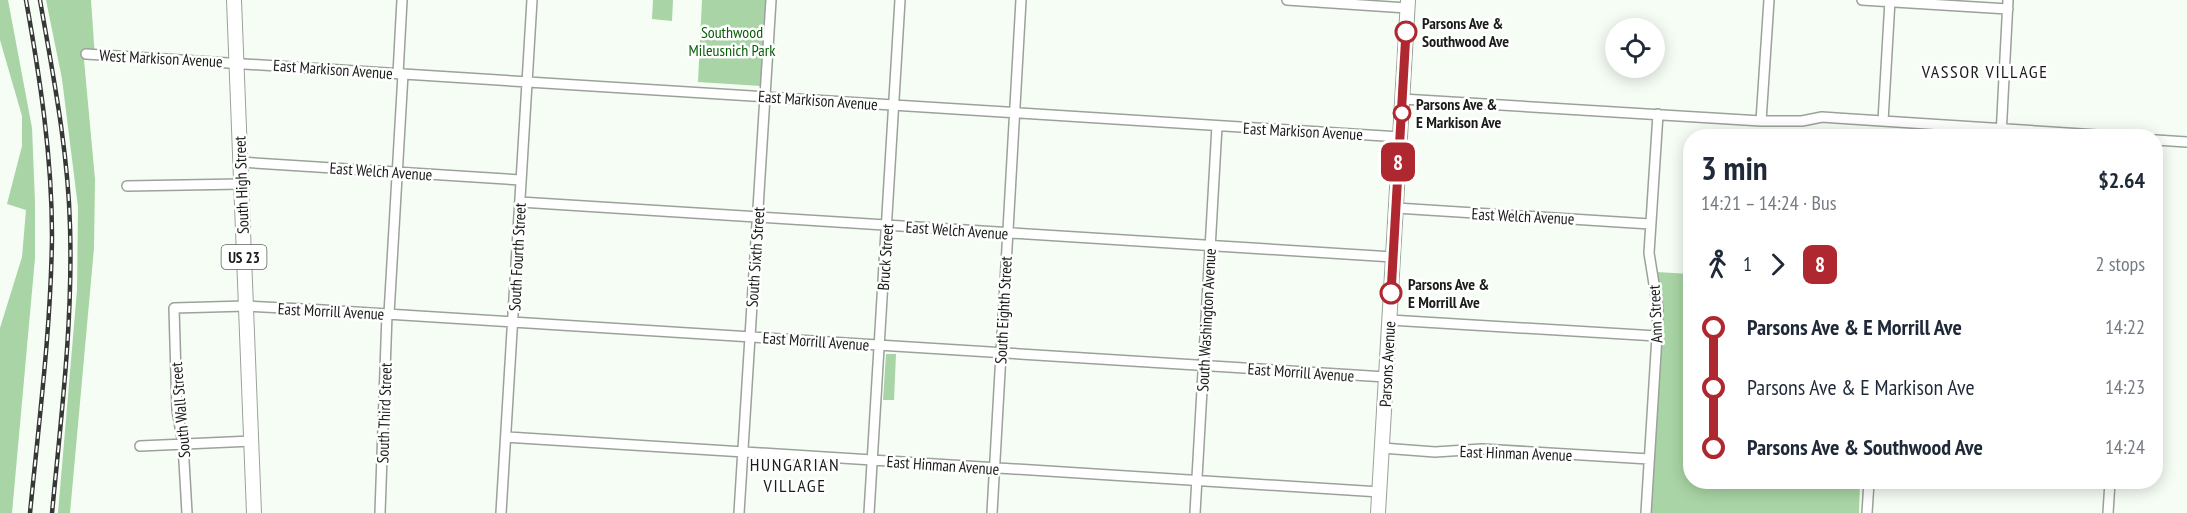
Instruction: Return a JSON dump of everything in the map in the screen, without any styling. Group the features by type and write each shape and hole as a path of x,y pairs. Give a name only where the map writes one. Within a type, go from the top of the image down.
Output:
{"main road":[{"name":"South High Street","path":"234,0 254,513"},
{"name":"Parsons Avenue","path":"1378,513 1407,4"}],"street":[{"name":"South Third Street","path":"380,513 388,314 398,172 402,0"},
{"name":"South Fourth Street","path":"501,513 532,0"},
{"name":"South Sixth Street","path":"740,513 771,0"},
{"name":"Bruck Street","path":"869,513 900,0"},
{"name":"South Eighth Street","path":"992,513 1021,0"},
{"path":"1287,0 1407,4"},
{"path":"1761,121 1769,0"},
{"path":"1862,0 2008,5 2001,129"},
{"path":"1883,121 1890,1"},
{"name":"West Markison Avenue","path":"86,54 236,63"},
{"name":"East Markison Avenue","path":"236,63 1400,137"},
{"path":"1402,99 1761,121 1802,121 1822,117 1969,129"},
{"name":"Ann Street","path":"1646,513 1658,309 1649,253 1658,114"},
{"name":"South Washington Avenue","path":"1195,513 1210,246 1220,126"},
{"path":"2163,140 2187,142"},
{"name":"East Welch Avenue","path":"240,162 521,180"},
{"path":"127,186 241,184"},
{"name":"East Welch Avenue","path":"520,202 1394,257"},
{"name":"East Welch Avenue","path":"1396,208 1650,224"},
{"name":"East Morrill Avenue","path":"174,308 246,306 388,314 1386,377"},
{"name":"South Wall Street","path":"174,308 177,410 183,444 187,513"},
{"path":"1390,320 1657,336"},
{"name":"East Hinman Avenue","path":"506,437 1380,492"},
{"path":"140,446 252,441"},
{"name":"East Hinman Avenue","path":"1382,448 1435,452 1482,449 1649,459"},
{"path":"1867,513 1869,489"},
{"path":"2108,513 2110,489"}],"green space":[{"path":"0,0 8,0 32,128 35,202 35,258 12,513 0,513 0,328 22,257 26,210 7,204 22,146 22,116 0,40"},
{"path":"46,0 91,0 95,58 84,60 95,179 94,248 70,513 58,513 77,290 78,207 62,79"},
{"path":"653,0 673,0 672,21 652,19"},
{"name":"Southwood Mileusnich Park","path":"702,0 766,0 761,86 698,82"},
{"path":"1657,272 1683,274 1683,489 1860,489 1859,513 1650,513 1662,316"},
{"path":"886,354 896,354 894,400 883,400"}],"railway":[{"path":"26,0 44,117 50,176 52,236 47,340 30,513"},
{"path":"40,0 63,141 70,226 68,334 52,513"}],"bus line":[{"name":"8","path":"1391,293 1406,32"}],"place":[{"name":"Parsons Ave & Southwood Ave","path":"1406,32"},
{"name":"Parsons Ave & E Markison Ave","path":"1402,113"},
{"name":"Parsons Ave & E Morrill Ave","path":"1391,293"}],"district":[{"name":"VASSOR VILLAGE","path":"1985,71"},
{"name":"HUNGARIAN VILLAGE","path":"795,474"}]}
